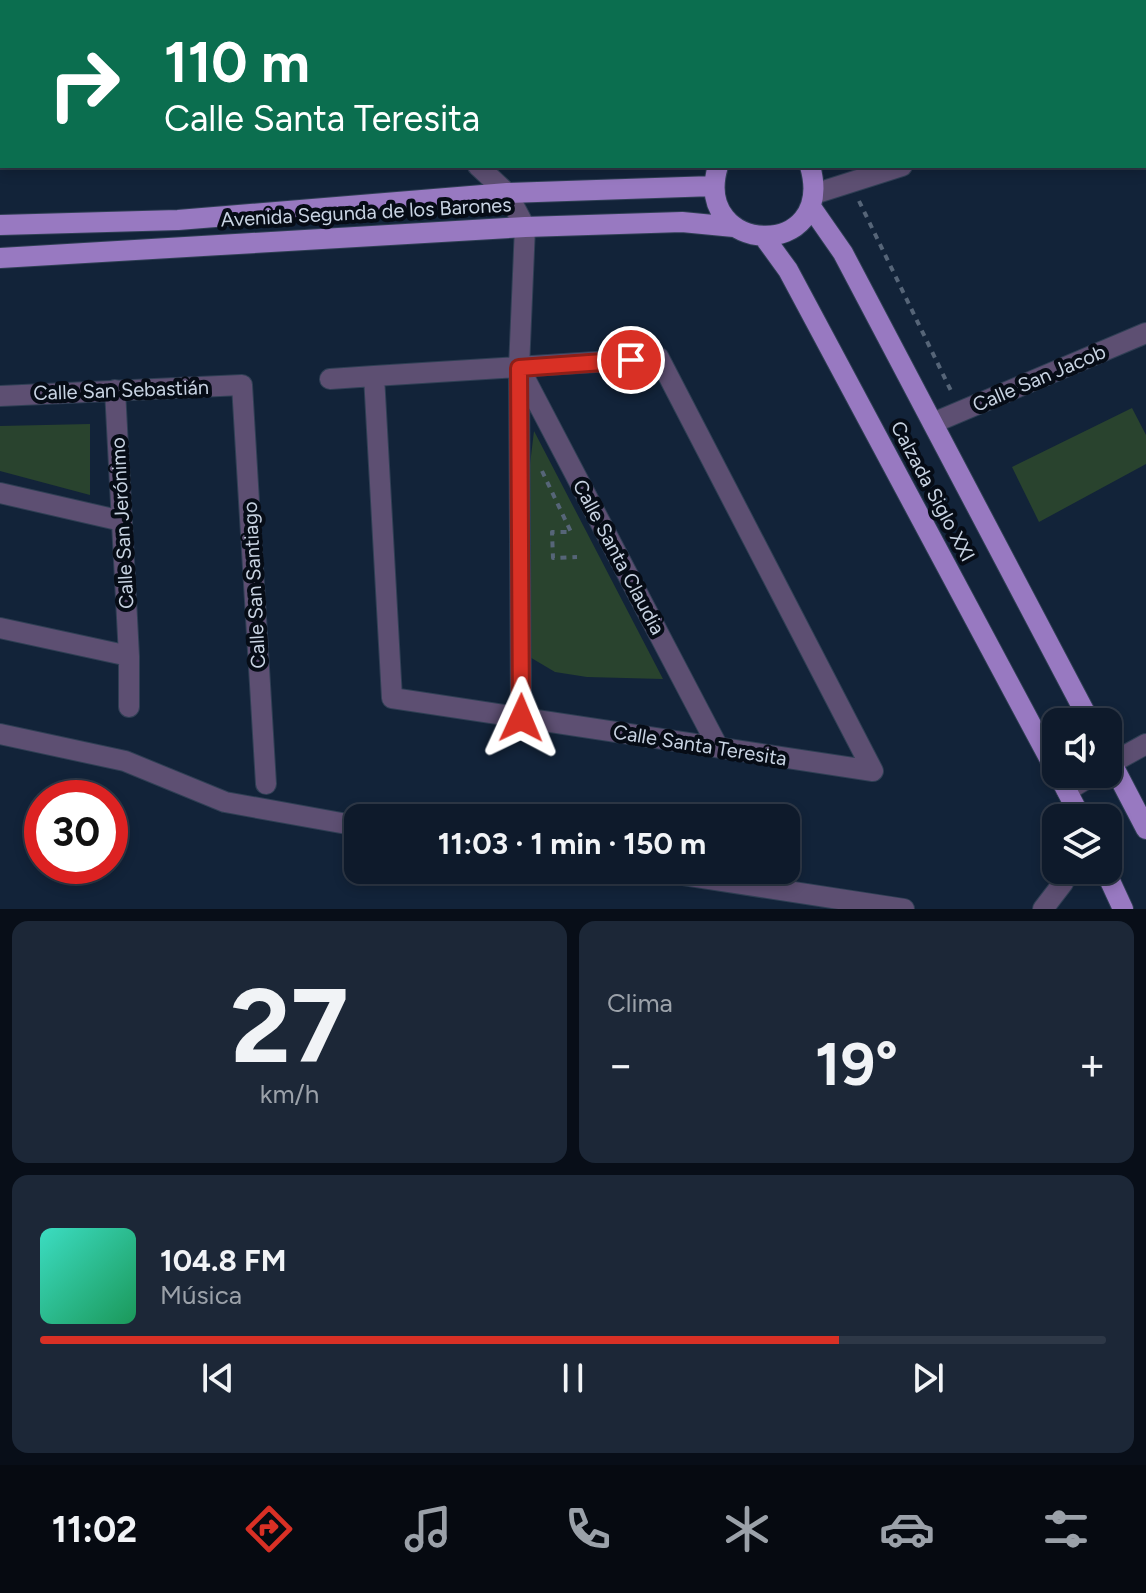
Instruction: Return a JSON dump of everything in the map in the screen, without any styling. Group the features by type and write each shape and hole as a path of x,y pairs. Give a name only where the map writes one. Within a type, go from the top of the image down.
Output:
{"main road":[{"path":"764,237 791,230 812,201 810,168"},
{"name":"Avenida Segunda de los Barones","path":"0,225 178,220 507,193 713,172"},
{"path":"713,172 719,209 734,227"},
{"name":"Calzada Siglo XXI","path":"812,201 843,253 1083,708"},
{"name":"Avenida Segunda de los Barones","path":"0,258 525,227 682,222 734,227 764,237"},
{"name":"Calzada Siglo XXI","path":"764,237 788,270 1042,745"},
{"path":"1120,788 1146,829"},
{"path":"1111,884 1123,909"}],"street":[{"path":"480,168 507,193 525,227 519,368 521,718"},
{"path":"812,201 849,181 895,168"},
{"name":"Calle San Jacob","path":"933,423 1146,333"},
{"name":"Calle Santa Teresita","path":"659,358 873,771 392,698 374,376 659,358"},
{"name":"Calle Santa Claudia","path":"519,368 718,747"},
{"path":"330,379 374,376"},
{"name":"Calle San Sebastián","path":"0,396 242,385"},
{"name":"Calle San Santiago","path":"242,385 266,784"},
{"name":"Calle San Jerónimo","path":"115,390 129,707"},
{"path":"0,493 122,521"},
{"path":"0,628 129,656"},
{"path":"0,734 125,761 225,802 344,823"},
{"path":"1122,756 1146,744"},
{"path":"741,884 904,909"},
{"path":"1043,909 1062,884"}],"path":[{"path":"849,181 960,411"},
{"path":"541,461 542,474 571,532 552,532 553,558 577,557"}],"green space":[{"path":"1132,408 1146,435 1146,464 1039,522 1012,467"},
{"path":"90,424 90,495 0,471 0,426"},
{"path":"534,431 663,679 587,677 555,672 523,653 520,548"}],"route":[{"path":"521,718 519,368 631,360"}]}
